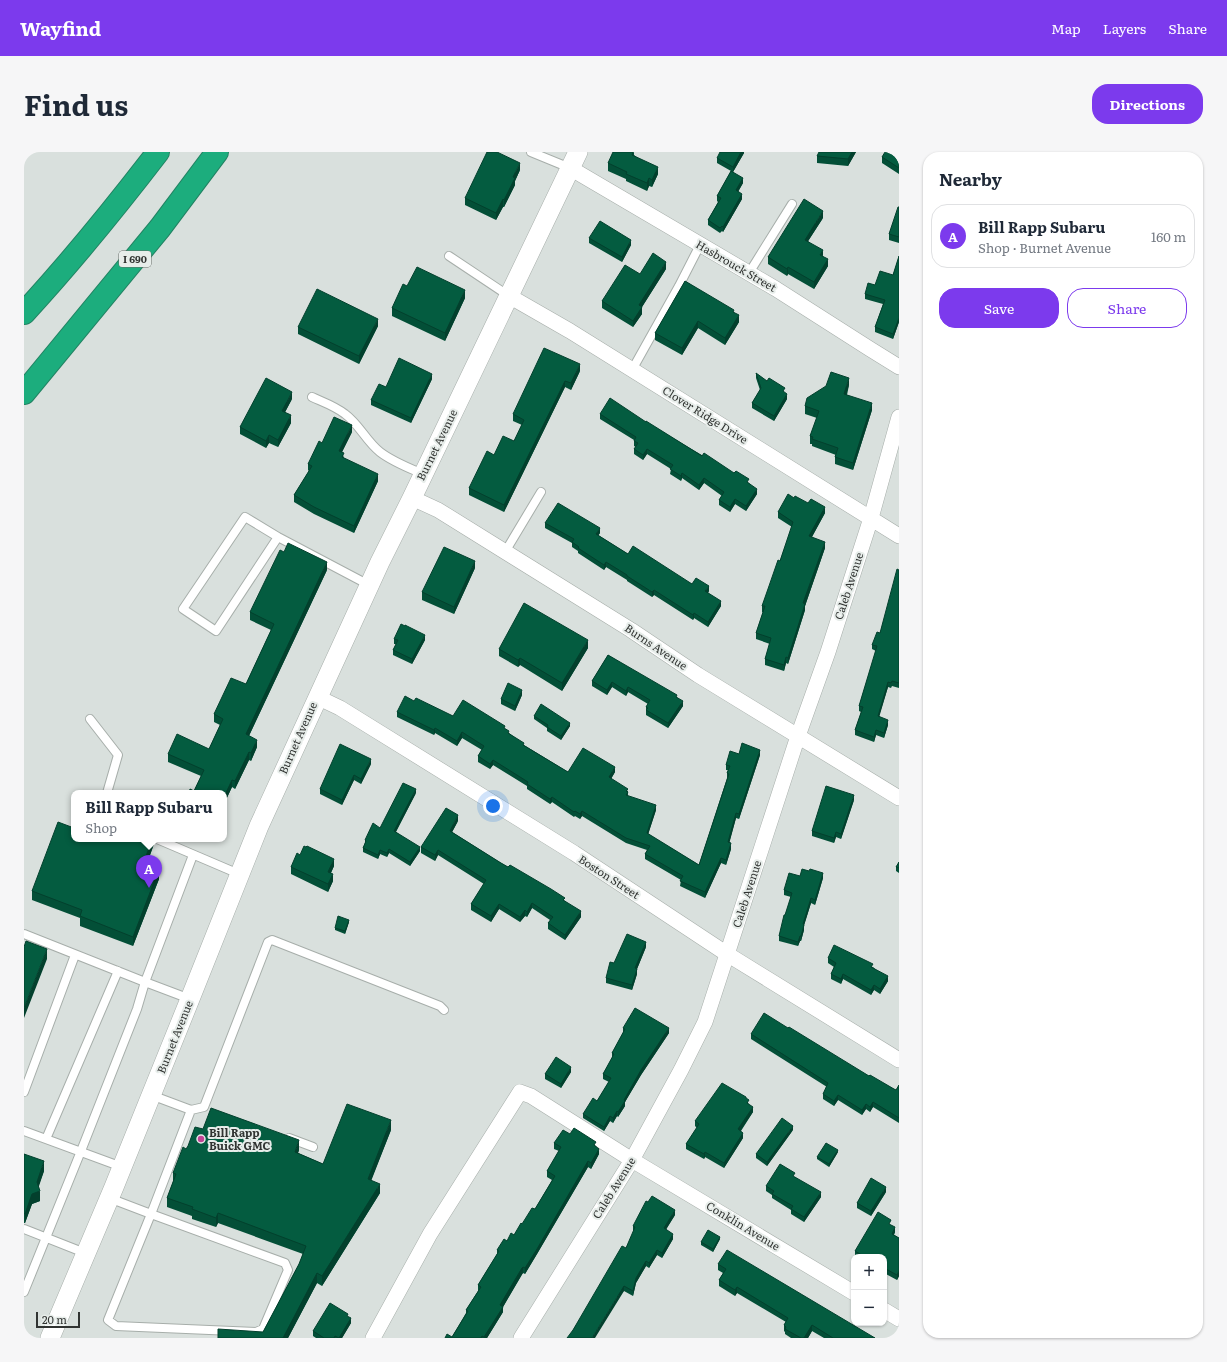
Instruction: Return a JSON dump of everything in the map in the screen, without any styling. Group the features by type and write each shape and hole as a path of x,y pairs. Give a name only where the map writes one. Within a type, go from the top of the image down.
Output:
{"highway":[{"path":"24,313 42,294 120,201 158,152"},
{"name":"I 690","path":"24,388 50,362 160,228 217,152"},
{"path":"24,393 50,362"}],"street":[{"name":"Hasbrouck Street","path":"574,160 700,244 776,289 899,367"},
{"name":"Burnet Avenue","path":"50,1338 122,1167 258,826 369,585 574,160"},
{"name":"Clover Ridge Drive","path":"509,296 570,331 899,536"},
{"name":"Caleb Avenue","path":"521,1338 632,1160 681,1070 704,1022 798,736 828,652 871,518 899,417"},
{"name":"Burns Avenue","path":"412,498 438,510 631,630 698,675 899,798"},
{"name":"Boston Street","path":"317,697 340,708 574,853 727,954 899,1060"},
{"name":"Conklin Avenue","path":"373,1338 430,1234 520,1092 531,1096 632,1160 851,1291"},
{"path":"887,1312 899,1319"}],"lane":[{"path":"531,152 574,160"},
{"path":"749,273 792,204"},
{"path":"632,370 679,286 700,244"},
{"path":"449,256 509,296"},
{"path":"312,397 345,414 354,423 367,441 380,452 392,460 423,474"},
{"path":"505,552 541,492"},
{"path":"278,537 216,631 183,609 245,518 369,585"},
{"path":"90,719 118,755 108,790"},
{"path":"164,842 239,874"},
{"path":"24,1292 137,1009 145,982 193,855"},
{"path":"24,934 190,999"},
{"path":"151,1095 192,1110 208,1108 268,942 272,940 440,1006 444,1010"},
{"path":"24,1092 75,955"},
{"path":"46,1139 118,971"},
{"path":"109,1198 151,1214 285,1263 288,1270 263,1329 256,1332 116,1326 108,1320 151,1214 192,1110"},
{"path":"24,1130 122,1167"},
{"path":"284,1136 313,1147"},
{"path":"24,1229 85,1253"}],"building":[{"path":"487,152 497,152 520,163 513,177 515,178 496,213 465,198"},
{"path":"613,152 633,152 632,155 658,167 652,180 649,178 647,183 626,174 627,172 608,163"},
{"path":"720,152 741,152 733,167 717,158"},
{"path":"819,152 852,152 848,159 817,156"},
{"path":"885,152 899,152 899,168 882,157"},
{"path":"731,171 743,178 736,190 742,194 723,227 722,226 720,228 708,220 721,198 717,196"},
{"path":"804,199 823,211 805,240 823,250 820,255 828,259 814,282 788,267 787,269 768,257"},
{"path":"899,207 899,237 889,234"},
{"path":"600,221 631,240 622,257 589,238"},
{"path":"653,253 666,262 639,305 642,307 633,321 602,301 625,265 640,274"},
{"path":"899,256 899,318 893,334 875,327 885,300 865,294 868,283 875,285 880,271 893,275"},
{"path":"417,267 465,290 445,333 392,308 403,284 407,286"},
{"path":"685,281 734,310 733,312 739,315 725,338 698,321 682,348 655,333"},
{"path":"317,289 378,319 359,356 298,327"},
{"path":"544,348 580,364 571,383 565,381 504,505 469,488 487,451 494,455 503,436 514,441 524,420 513,414"},
{"path":"399,358 432,374 411,418 371,400 379,384 386,387"},
{"path":"831,372 849,378 844,394 872,403 853,463 835,457 838,448 812,439 813,437 810,436 819,411 805,406 807,398 826,386"},
{"path":"756,373 767,381 769,378 785,388 783,391 787,394 774,416 752,403 761,388"},
{"path":"266,378 292,392 282,411 291,415 278,440 269,435 266,441 240,427"},
{"path":"610,398 702,456 704,453 734,473 736,471 749,479 747,482 757,489 746,506 735,499 730,507 719,500 724,492 704,478 699,485 682,473 681,476 670,469 673,465 647,449 643,455 634,449 638,443 634,441 636,437 600,414"},
{"path":"334,417 352,425 339,451 344,453 342,457 378,474 354,526 314,507 294,495 312,466 308,464 319,441 322,443"},
{"path":"788,494 808,503 811,499 825,507 809,536 825,542 803,603 805,604 788,658 786,657 784,665 765,659 771,638 756,633 765,606 762,606 778,560 780,561 793,522 778,512"},
{"path":"558,503 600,528 596,534 628,554 633,546 692,584 696,578 709,586 705,591 721,601 708,622 694,613 693,615 654,590 652,592 606,562 604,565 578,548 579,547 572,542 574,539 545,523"},
{"path":"288,543 327,562 246,734 257,740 251,753 249,752 235,781 232,780 227,791 194,790 204,770 168,754 177,734 209,749 223,719 214,714 231,678 246,684 274,624 250,612 280,550 284,552"},
{"path":"444,547 475,561 454,607 422,592"},
{"path":"897,569 899,570 899,683 892,681 891,683 888,682 878,716 888,720 884,733 876,730 874,737 855,730 863,707 859,706 877,646 872,645 877,632 880,633"},
{"path":"524,603 588,640 562,683 520,658 518,660 499,649"},
{"path":"401,624 425,635 412,659 393,650 398,640 394,639"},
{"path":"608,655 677,695 676,697 683,701 668,723 646,710 650,700 628,687 626,691 612,682 607,690 592,681"},
{"path":"508,683 522,690 515,706 501,699"},
{"path":"405,696 414,701 416,698 453,716 463,700 505,726 504,728 509,731 508,733 524,743 523,745 568,772 583,748 615,767 609,777 628,789 626,791 628,792 626,795 656,805 647,833 699,865 729,774 727,773 730,766 726,765 730,751 739,754 742,743 760,750 739,814 736,813 728,842 731,843 726,860 721,858 705,892 680,881 683,876 645,854 650,846 626,838 582,811 580,814 575,811 574,812 552,797 550,799 527,784 528,782 493,760 490,764 478,756 484,746 462,732 457,741 435,728 434,730 397,712"},
{"path":"541,704 570,723 561,736 534,716"},
{"path":"340,744 371,759 361,779 354,775 342,800 320,789"},
{"path":"403,783 416,789 394,831 420,847 410,862 389,849 387,853 380,850 378,855 363,848 373,823 380,828"},
{"path":"826,786 854,795 841,834 836,832 834,838 812,831"},
{"path":"446,808 458,815 450,831 501,863 508,867 510,865 551,889 565,898 563,900 581,911 565,935 548,923 553,917 532,903 527,912 525,910 520,917 499,904 491,916 471,904 486,880 438,850 435,855 421,847"},
{"path":"58,822 71,827 71,842 152,842 143,863 159,869 133,937 80,916 82,910 32,891"},
{"path":"304,846 334,859 328,872 333,874 328,884 291,867 297,853 300,855"},
{"path":"802,869 809,871 810,869 823,873 815,900 811,898 798,942 779,936 784,915 792,893 784,890 789,873 800,876"},
{"path":"338,916 349,920 345,931 335,928"},
{"path":"627,934 646,942 635,968 637,969 632,985 606,978 610,962 614,963"},
{"path":"26,941 47,949 24,1008 24,947"},
{"path":"834,945 873,964 871,967 888,976 880,989 874,985 871,990 843,974 841,979 831,974 836,963 828,958"},
{"path":"635,1008 669,1028 641,1070 618,1112 617,1111 613,1118 610,1116 604,1127 583,1114 593,1098 597,1101 611,1078 603,1074 625,1029 623,1028"},
{"path":"764,1013 869,1076 870,1075 896,1090 899,1085 899,1118 873,1102 870,1107 866,1104 862,1110 838,1095 834,1101 823,1094 828,1083 751,1034"},
{"path":"556,1057 571,1067 561,1084 545,1074"},
{"path":"722,1083 746,1097 749,1100 747,1103 753,1107 738,1129 743,1133 724,1163 705,1152 704,1154 686,1144 699,1124 695,1121"},
{"path":"347,1104 391,1120 368,1179 380,1184 322,1276 317,1273 283,1338 218,1338 218,1329 263,1332 299,1264 306,1246 218,1213 216,1218 192,1209 193,1207 167,1198 176,1174 173,1173 183,1147 186,1149 188,1146 195,1127 203,1129 211,1108 299,1140 295,1152 323,1164"},
{"path":"782,1118 793,1126 767,1162 756,1154"},
{"path":"574,1128 596,1142 594,1145 599,1149 591,1163 588,1161 537,1249 525,1268 522,1268 500,1305 503,1307 484,1337 445,1338 447,1334 452,1337 468,1311 466,1310 481,1287 478,1285 499,1251 497,1250 504,1239 507,1241 511,1233 514,1235 532,1208 535,1209 555,1176 547,1171 561,1147 554,1143 563,1130 570,1134"},
{"path":"826,1143 838,1150 829,1164 817,1157"},
{"path":"24,1154 44,1161 37,1182 40,1191 32,1194 25,1214 24,1213"},
{"path":"780,1164 795,1173 793,1176 821,1192 804,1217 791,1209 793,1206 772,1194 774,1191 766,1186"},
{"path":"871,1178 886,1187 871,1211 857,1203"},
{"path":"652,1196 675,1210 664,1228 673,1234 662,1253 657,1250 649,1263 646,1261 636,1278 633,1291 624,1286 592,1338 567,1338 622,1246 626,1248 635,1227 633,1226 646,1201 648,1202"},
{"path":"878,1212 891,1220 889,1224 895,1227 892,1234 899,1238 899,1271 897,1275 887,1270 887,1254 860,1254 855,1251"},
{"path":"708,1230 720,1237 713,1249 701,1242"},
{"path":"727,1250 851,1324 851,1326 855,1326 875,1338 833,1338 812,1325 804,1338 801,1338 785,1329 786,1327 784,1325 788,1318 737,1287 735,1290 719,1280 726,1269 718,1264"},
{"path":"330,1303 348,1314 347,1316 351,1318 339,1338 335,1336 334,1338 324,1338 313,1331"}],"place":[{"name":"Bill Rapp Subaru","path":"149,888"},
{"name":"Bill Rapp Buick GMC","path":"201,1139"}]}
